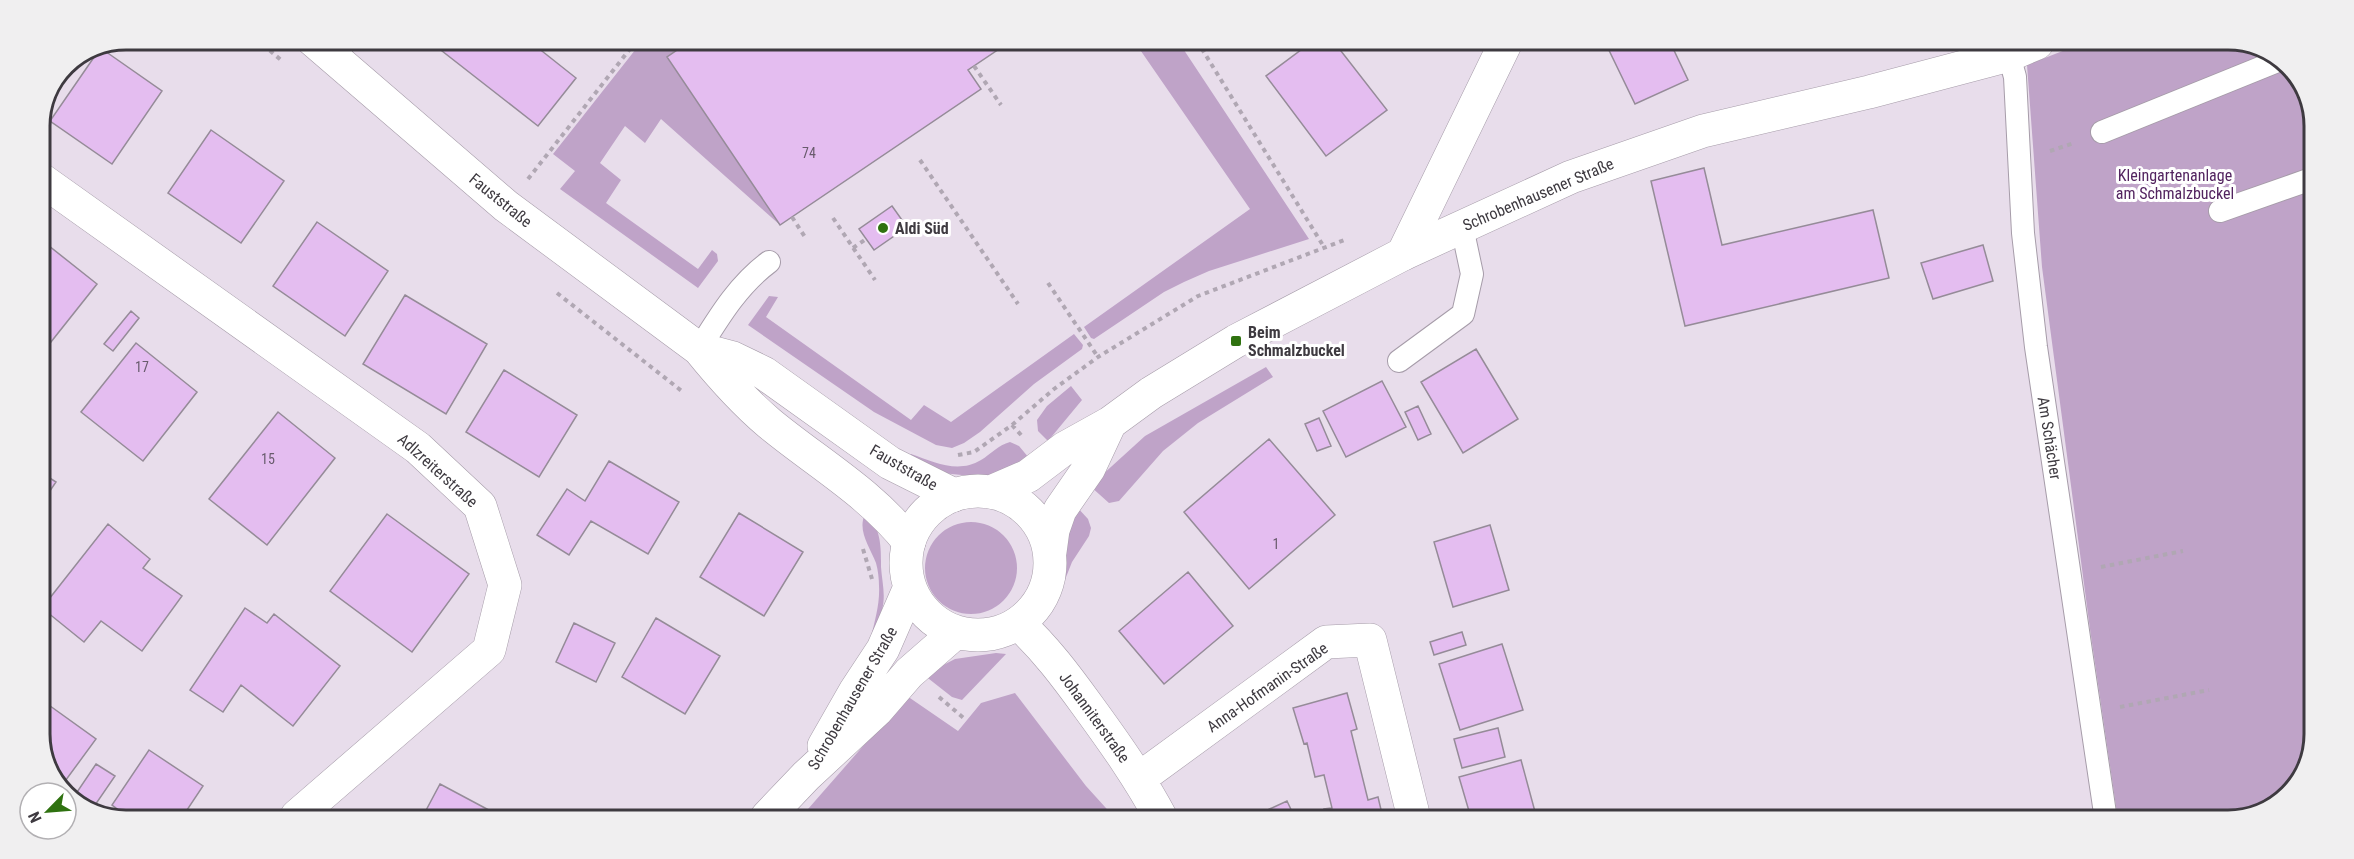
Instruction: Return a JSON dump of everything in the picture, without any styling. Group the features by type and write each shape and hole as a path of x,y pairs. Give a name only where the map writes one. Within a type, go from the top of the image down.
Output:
{"street":[{"name":"Fauststraße","path":"334,49 506,206 699,349 721,376 768,422 865,496 895,523 909,542"},
{"path":"1403,254 1503,49"},
{"name":"Schrobenhausener Straße","path":"991,492 1028,476 1075,441 1110,423 1151,393 1236,341 1403,254 1571,177 1703,131 1869,92 2010,49"},
{"name":"Adlzreiterstraße","path":"49,185 418,448 480,506 506,585 489,650 304,810"},
{"name":"Fauststraße","path":"699,349 733,357 764,373 890,463 954,495"},
{"name":"Schrobenhausener Straße","path":"1050,552 1053,530 1060,510 1089,468 1110,423"},
{"path":"972,491 991,492 1011,499 1028,511 1042,530 1050,552 1050,572 1045,592 1033,610 1019,624 999,633 977,636 956,632 940,625 917,602 907,572 909,542 915,526 938,504 954,495 972,491"},
{"name":"Schrobenhausener Straße","path":"806,776 856,690 883,649 910,586"},
{"name":"Johanniterstraße","path":"1019,624 1055,662 1140,778 1157,810"},
{"name":"Schrobenhausener Straße","path":"774,810 876,710 909,673 956,632"},
{"name":"Anna-Hofmanin-Straße","path":"1140,778 1326,642 1370,640 1412,810"}],"lane":[{"name":"Am Schächer","path":"2017,49 2015,77 2023,233 2036,347 2104,810"},
{"path":"2102,132 2272,63"},
{"path":"2220,211 2304,182"},
{"path":"1399,361 1463,314 1472,274 1462,227"},
{"path":"699,349 736,293 768,262"}],"path":[{"path":"506,206 630,49"},
{"path":"953,456 974,452 1098,357 1198,296 1324,247 1202,49"},
{"path":"974,66 1001,105"},
{"path":"2021,162 2102,132"},
{"path":"920,160 1018,304"},
{"path":"792,217 805,237"},
{"path":"833,218 875,280"},
{"path":"853,248 866,239"},
{"path":"1048,283 1098,357"},
{"path":"862,545 872,578 871,589"},
{"path":"2070,573 2183,551"},
{"path":"2089,713 2209,690"}],"green space":[{"path":"636,49 679,49 667,57 780,225 661,119 645,143 625,126 600,163 621,180 606,203 698,269 712,250 717,254 718,261 698,288 560,189 575,171 553,154"},
{"path":"1140,49 1183,49 1309,239 1209,271 1184,282 1164,292 1094,339 1091,338 1084,327 1250,209"},
{"name":"Kleingartenanlage am Schmalzbuckel","path":"2068,49 2228,49 2253,54 2275,65 2289,79 2299,96 2304,121 2303,748 2289,780 2275,794 2243,808 2117,810 2042,267 2027,65"},
{"path":"769,296 778,297 766,317 911,420 924,405 951,422 1074,334 1083,345 1082,349 1034,384 980,432 952,448 936,445 874,412 748,325"},
{"path":"1266,367 1273,377 1198,423 1163,451 1119,501 1109,503 1090,486 1145,436"},
{"path":"1071,386 1082,400 1048,441 1038,431 1037,420 1047,406"},
{"path":"1010,442 1019,446 1029,458 991,478 942,473 911,457 911,454 937,463 964,466 981,460 998,447"},
{"path":"1076,506 1088,519 1091,528 1089,536 1072,562 1057,600 1061,552"},
{"path":"865,514 871,519 878,532 884,594 881,613 871,637 878,605 879,583 876,563 863,533"},
{"path":"962,522 980,522 997,529 1010,542 1017,559 1017,577 1010,594 997,607 980,614 962,614 945,607 932,594 925,577 925,559 932,542 945,529"},
{"path":"996,653 1006,654 962,700 952,697 924,675 955,659"},
{"path":"1015,693 1086,786 1108,810 807,810 907,696 958,731 981,703"}],"building":[{"path":"440,49 539,49 576,78 538,126"},
{"path":"679,49 999,49 968,70 981,89 780,225 667,57"},
{"path":"1302,49 1339,49 1387,110 1326,156 1266,76"},
{"path":"1608,49 1673,49 1688,80 1635,104"},
{"path":"107,52 162,91 112,164 50,121 96,55"},
{"path":"211,130 284,181 241,243 168,193"},
{"path":"1704,168 1722,245 1873,210 1889,278 1685,326 1651,181"},
{"name":"Aldi Süd","path":"892,206 907,227 874,250 859,229"},
{"path":"317,222 388,271 345,336 273,286"},
{"path":"1983,245 1993,281 1933,299 1921,263"},
{"path":"49,246 97,284 49,344"},
{"path":"405,295 487,344 446,414 363,364"},
{"path":"131,311 139,318 113,351 104,344"},
{"path":"136,343 197,392 143,461 81,412"},
{"path":"1476,349 1518,419 1463,453 1421,382"},
{"path":"504,370 577,415 539,477 466,432"},
{"path":"1382,381 1406,427 1346,457 1323,411"},
{"path":"1418,406 1431,434 1418,440 1405,412"},
{"path":"278,412 335,458 267,545 209,499"},
{"path":"1319,418 1331,446 1317,451 1305,424"},
{"path":"1269,439 1335,515 1249,589 1184,512"},
{"path":"609,461 679,502 648,554 591,521 569,555 537,535 567,489 585,501"},
{"path":"50,478 56,482 50,491"},
{"path":"739,513 803,552 764,616 700,577"},
{"path":"387,514 469,574 412,652 330,591"},
{"path":"108,524 150,559 143,568 182,596 142,651 101,621 84,642 50,614 50,598"},
{"path":"1490,525 1509,590 1453,607 1434,542"},
{"path":"1188,572 1233,626 1164,684 1119,631"},
{"path":"245,608 267,623 274,614 340,666 293,726 241,685 223,712 190,690"},
{"path":"656,618 720,656 685,714 622,677"},
{"path":"574,623 615,643 596,682 556,662"},
{"path":"1462,632 1466,645 1434,655 1430,642"},
{"path":"1502,644 1523,710 1460,730 1439,664"},
{"path":"1347,693 1357,729 1351,731 1368,800 1378,797 1381,810 1324,810 1332,808 1324,775 1315,777 1307,743 1304,744 1293,708"},
{"path":"50,706 96,739 66,781 55,763 51,748"},
{"path":"1498,728 1505,757 1462,768 1454,739"},
{"path":"149,750 203,786 187,810 125,810 112,805"},
{"path":"1521,760 1535,810 1469,810 1459,777"},
{"path":"96,764 115,776 96,803 83,797 78,791"},
{"path":"440,784 489,810 426,810"},
{"path":"1287,801 1291,810 1267,810"}],"place":[{"name":"Aldi Süd","path":"883,228"},
{"name":"Beim Schmalzbuckel","path":"1236,341"}]}
